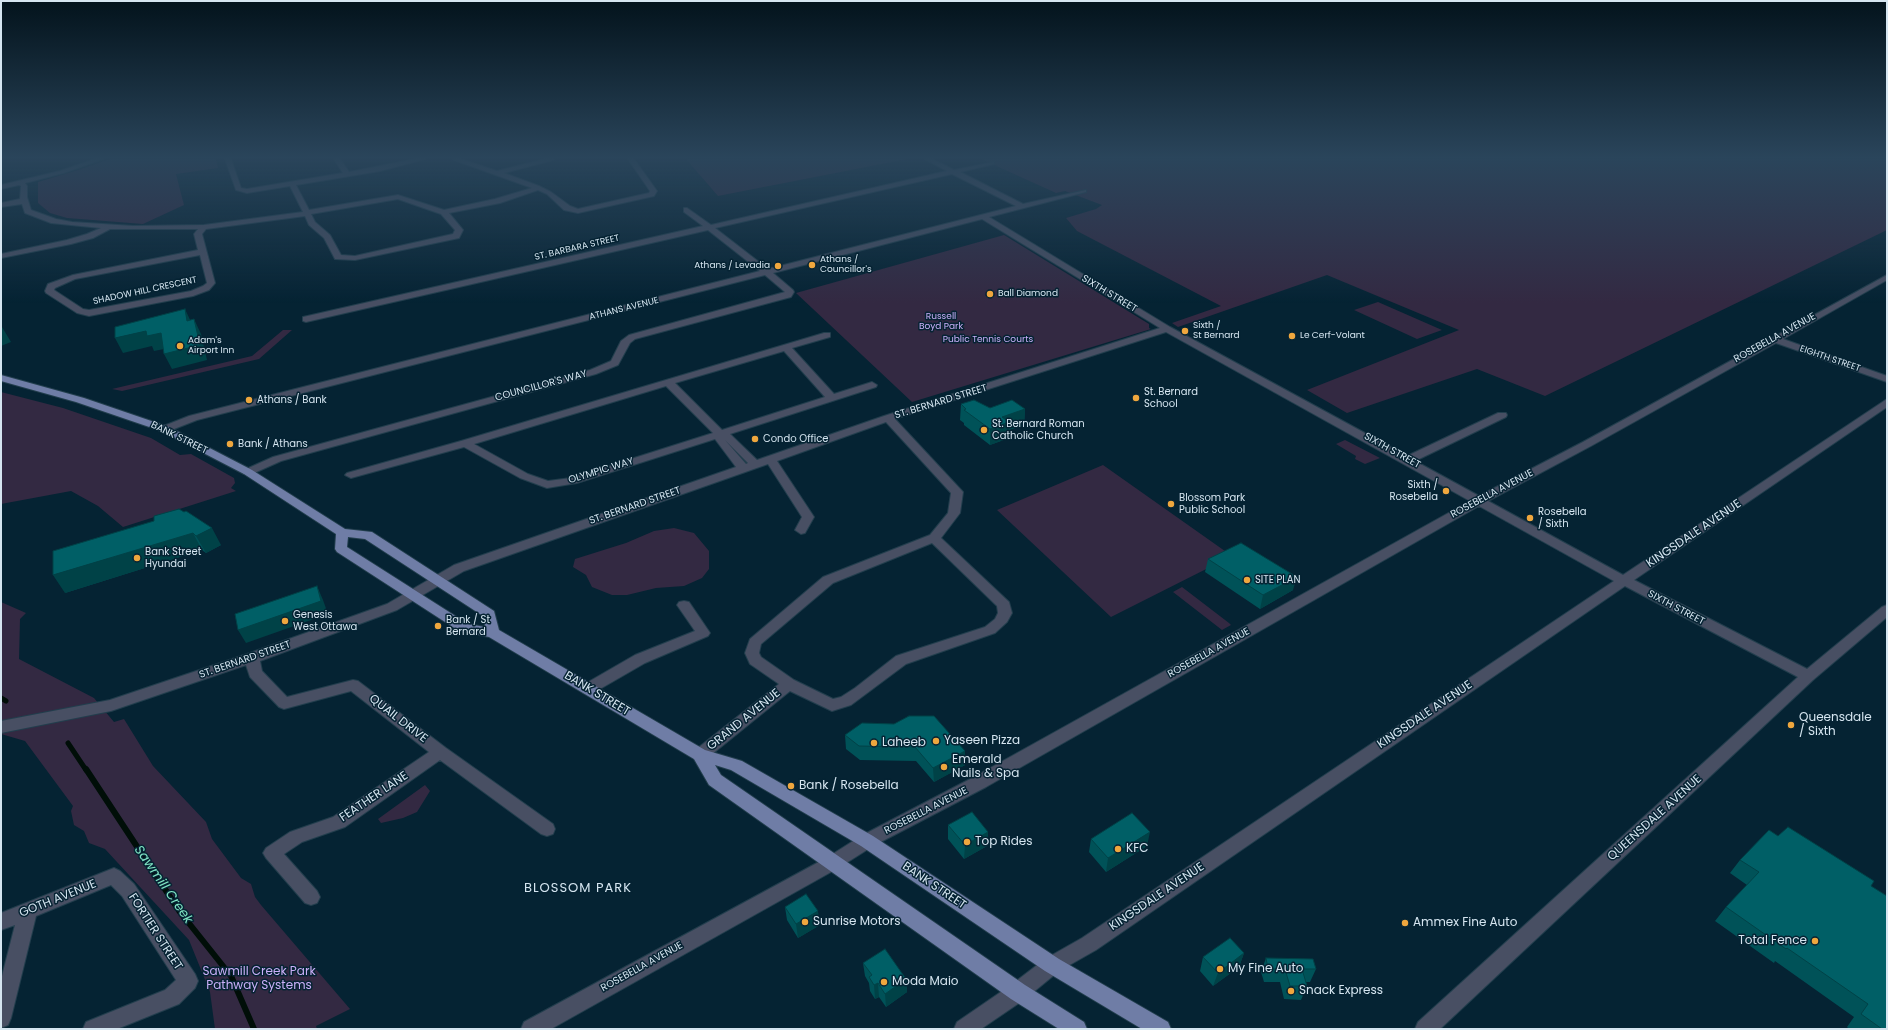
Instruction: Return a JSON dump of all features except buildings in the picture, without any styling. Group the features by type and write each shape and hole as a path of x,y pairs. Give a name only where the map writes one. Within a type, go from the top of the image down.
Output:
{"main road":[{"name":"BANK STREET","path":"1,378 80,400 165,429 248,472 342,533 368,535 489,614 493,634"},
{"name":"BANK STREET","path":"342,533 341,549 415,594 464,628 493,634 700,755 736,765 867,841 1052,965 1161,1029"},
{"name":"BANK STREET","path":"700,755 715,780 1018,992 1077,1029"}],"street":[{"path":"26,207 28,211 54,221 108,228 204,227 341,207"},
{"path":"304,207 312,224 327,237 338,257 344,259 456,236 459,230 444,212"},
{"path":"429,207 444,212 468,207"},
{"path":"566,207 574,211 597,207"},
{"name":"ST. BARBARA STREET","path":"306,319 802,207"},
{"name":"ATHANS AVENUE","path":"165,429 193,418 1017,207"},
{"path":"686,210 767,272"},
{"name":"SIXTH STREET","path":"982,217 1167,329 1626,581 1808,676"},
{"name":"SHADOW HILL CRESCENT","path":"203,252 73,277 51,286 49,290 80,311 89,313 193,293 206,288 211,283 203,252 198,234 204,227"},
{"path":"1,256 68,242 90,236 108,228"},
{"name":"COUNCILLOR'S WAY","path":"248,472 277,459 593,372 615,363 626,341 632,337 788,295 790,292 767,272"},
{"name":"ROSEBELLA AVENUE","path":"531,1029 834,862 867,841 980,782 1480,500 1587,444 1887,277"},
{"name":"ST. BERNARD STREET","path":"1,727 111,705 252,658 392,606 459,568 888,418 1040,371 1167,329"},
{"path":"351,475 669,383 827,335"},
{"name":"EIGHTH STREET","path":"1774,339 1887,379"},
{"path":"787,348 831,397"},
{"path":"669,383 720,434 729,437 749,466"},
{"name":"OLYMPIC WAY","path":"465,443 524,476 547,485 573,482 831,397 872,385"},
{"name":"KINGSDALE AVENUE","path":"964,1029 1018,992 1052,965 1089,944 1134,912 1626,581 1887,402"},
{"path":"1408,460 1502,415"},
{"path":"888,418 957,492 954,513 934,538 828,580 755,642 752,653 755,660 789,684 832,705 846,701 901,660 912,655 935,650 983,632 1000,622 1005,613 1004,606 996,596 934,538"},
{"path":"770,459 808,517 801,530"},
{"path":"588,689 640,659 703,633 684,605"},
{"name":"QUEENSDALE AVENUE","path":"1425,1029 1808,676 1887,610"},
{"name":"QUAIL DRIVE","path":"252,658 255,673 284,703 352,684 440,752 546,829"},
{"name":"GRAND AVENUE","path":"700,755 789,684"},
{"name":"FEATHER LANE","path":"311,897 272,853 296,837 339,822 440,752"},
{"name":"GOTH AVENUE","path":"1,922 114,876"},
{"name":"FORTIER STREET","path":"93,1029 172,997 188,981 128,890 114,876"},
{"path":"1,1018 28,910"}],"green space":[{"path":"43,207 180,207 143,224 67,218 50,213"},
{"path":"1099,207 1887,207 1887,230 1545,396 1477,369 1347,413 1307,390 1459,330 1327,275 1178,327 1172,323 1221,306 1077,231 1066,218"},
{"name":"Russell Boyd Park","path":"1004,235 1149,324 1149,328 1151,329 912,402 796,293"},
{"path":"1378,302 1442,330 1417,339 1354,310"},
{"path":"283,330 292,330 259,359 122,391 112,389 252,356"},
{"path":"1,392 63,408 151,438 180,455 191,454 234,478 235,483 231,488 236,491 123,527 98,506 71,491 1,504"},
{"path":"1345,440 1380,458 1365,464 1355,459 1356,456 1336,444"},
{"path":"1103,465 1232,556 1111,617 997,510"},
{"path":"674,528 694,533 709,551 709,569 702,578 684,586 656,588 627,595 612,595 592,587 586,575 573,567 575,559 626,543 654,531"},
{"path":"1182,587 1231,625 1222,630 1173,592"},
{"name":"Sawmill Creek Park Pathway Systems","path":"1,602 26,613 20,619 19,659 94,698 114,722 124,719 153,766 206,822 212,839 241,878 251,884 255,897 261,905 350,1009 316,1026 317,1029 215,1029 210,992 189,940 105,849 89,843 84,831 74,825 71,811 73,806 25,741 1,734"},
{"path":"425,785 430,791 417,812 403,818 381,823 378,819"}],"waterway":[{"name":"Sawmill Creek","path":"1,698 6,701"},
{"name":"Sawmill Creek","path":"68,743 86,770"},
{"name":"Sawmill Creek","path":"86,769 180,912 231,976 254,1029"}],"place":[{"name":"Athans / Councillor's","path":"812,265"},
{"name":"Athans / Levadia","path":"778,266"},
{"name":"Ball Diamond","path":"990,294"},
{"name":"Sixth / St Bernard","path":"1185,331"},
{"name":"Le Cerf-Volant","path":"1292,336"},
{"name":"Adam's Airport Inn","path":"180,346"},
{"name":"St. Bernard School","path":"1136,398"},
{"name":"Athans / Bank","path":"249,400"},
{"name":"St. Bernard Roman Catholic Church","path":"984,430"},
{"name":"Condo Office","path":"755,439"},
{"name":"Bank / Athans","path":"230,444"},
{"name":"Sixth / Rosebella","path":"1446,491"},
{"name":"Blossom Park Public School","path":"1171,504"},
{"name":"Rosebella / Sixth","path":"1530,518"},
{"name":"Bank Street Hyundai","path":"137,558"},
{"name":"SITE PLAN","path":"1247,580"},
{"name":"Genesis West Ottawa","path":"285,621"},
{"name":"Bank / St Bernard","path":"438,626"},
{"name":"Queensdale / Sixth","path":"1791,725"},
{"name":"Yaseen Pizza","path":"936,741"},
{"name":"Laheeb","path":"874,743"},
{"name":"Emerald Nails & Spa","path":"944,767"},
{"name":"Bank / Rosebella","path":"791,786"},
{"name":"Top Rides","path":"967,842"},
{"name":"KFC","path":"1118,849"},
{"name":"Sunrise Motors","path":"805,922"},
{"name":"Ammex Fine Auto","path":"1405,923"},
{"name":"Total Fence","path":"1815,941"},
{"name":"My Fine Auto","path":"1220,969"},
{"name":"Moda Maio","path":"884,982"},
{"name":"Snack Express","path":"1291,991"}],"district":[{"name":"BLOSSOM PARK","path":"578,889"}],"park label":[{"name":"Public Tennis Courts","path":"988,340"}]}
